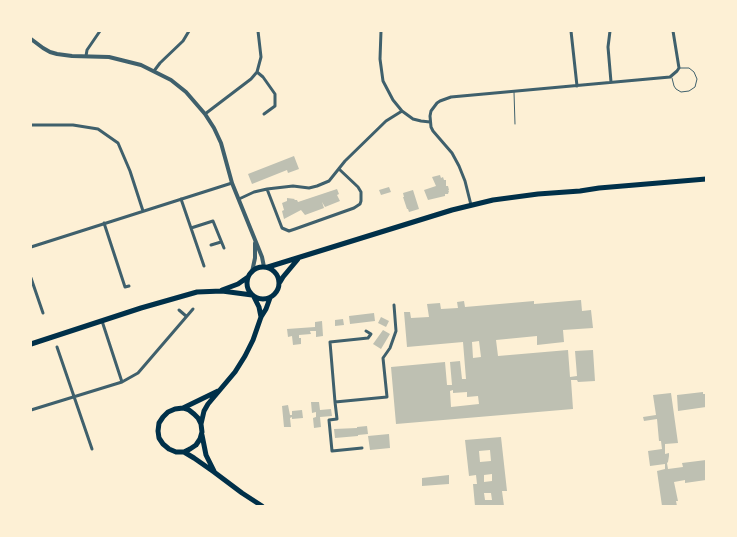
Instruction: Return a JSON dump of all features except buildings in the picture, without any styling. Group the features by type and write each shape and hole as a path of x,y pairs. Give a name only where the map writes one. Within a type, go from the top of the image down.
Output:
{"main road":[{"path":"222,291 238,284 256,269 298,259 471,204 510,196 706,179"},
{"path":"31,344 197,292 222,291 253,296 264,300 277,292 283,277 298,259"},
{"path":"266,267 275,272 280,283"},
{"path":"251,273 247,283 248,288 261,317"},
{"path":"201,424 208,404 235,372 245,356 270,298"},
{"path":"202,432 196,445 190,450 176,452 163,444 159,438 158,431 162,416 168,412 183,408 220,390"},
{"path":"183,408 194,414 201,424 206,455 214,472"},
{"path":"184,452 262,506"}],"street":[{"path":"86,56 87,50 100,31"},
{"path":"154,71 184,41 189,31"},
{"path":"205,114 251,79 256,72 261,57 258,31"},
{"path":"381,31 380,59 383,81 393,100 402,111 413,119 430,122"},
{"path":"570,31 577,86"},
{"path":"610,31 608,47 611,82"},
{"path":"471,204 465,181 452,152 433,132 430,122 431,111 434,106 440,101 451,97 670,77 679,68 673,31"},
{"path":"31,39 50,52 72,56 118,58 141,65 171,80 186,92 205,114 221,143 232,183 266,267"},
{"path":"256,72 263,77 275,94 275,106 264,114"},
{"path":"239,199 254,192 267,189 288,186 309,188 329,182 345,161 386,121 402,111"},
{"path":"31,125 74,125 98,129 118,143 130,171 143,211"},
{"path":"267,189 282,228 289,231 295,230 360,204 361,192 358,187 339,169"},
{"path":"31,247 232,183"},
{"path":"181,199 204,266"},
{"path":"191,228 213,219 224,248"},
{"path":"104,224 124,287 128,286"},
{"path":"251,273 256,258 254,238"},
{"path":"210,246 221,242"},
{"path":"31,278 43,313"},
{"path":"335,402 387,398 384,358 396,331 394,305"},
{"path":"31,410 122,382 138,373 193,308"},
{"path":"179,310 186,316"},
{"path":"102,321 122,382"},
{"path":"362,448 332,451 329,420 337,419 330,342 368,338 371,334 366,331"},
{"path":"58,347 92,449"}],"lane":[{"path":"672,76 674,86 681,92 689,91 695,87 697,78 694,72 689,68 679,68"},
{"path":"514,92 515,124"}]}
